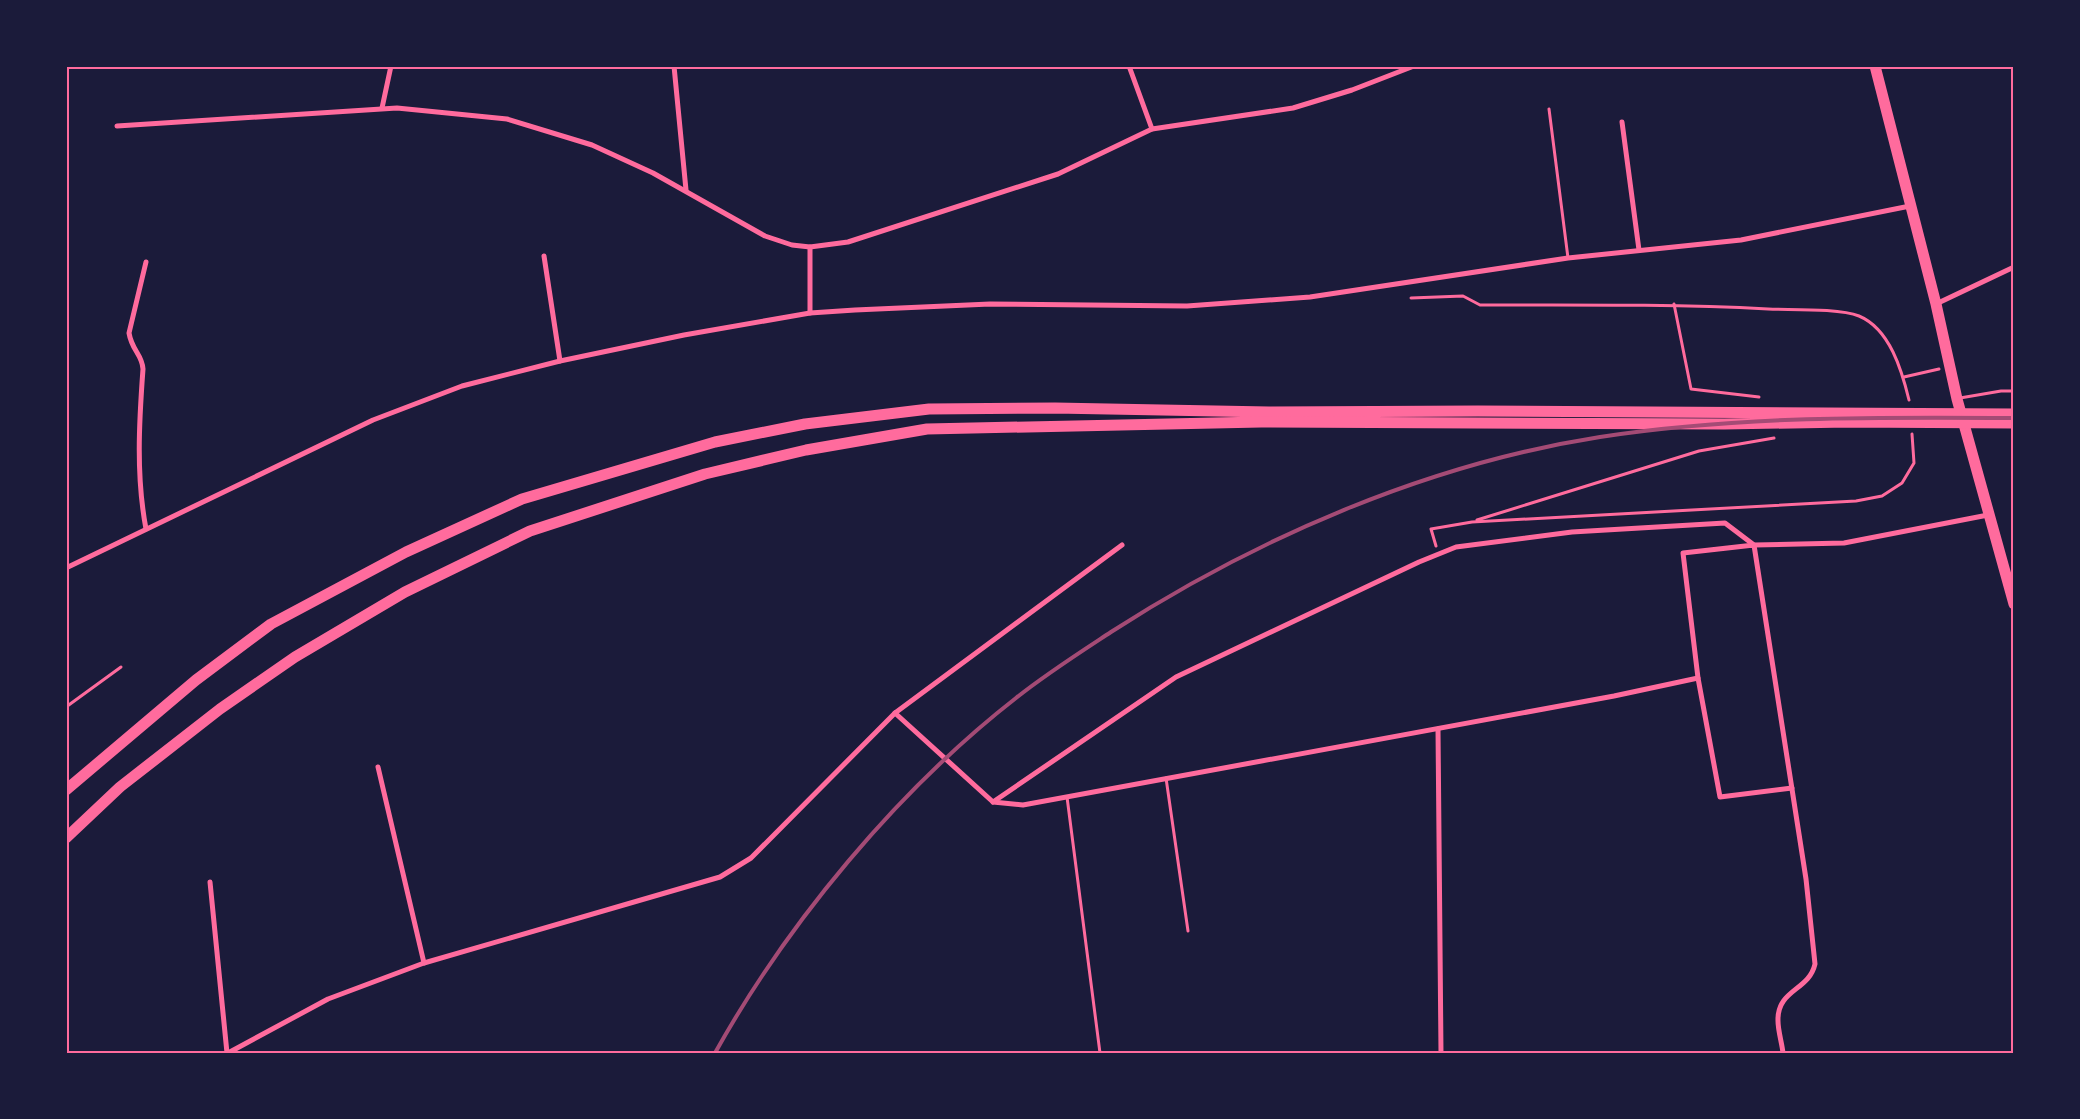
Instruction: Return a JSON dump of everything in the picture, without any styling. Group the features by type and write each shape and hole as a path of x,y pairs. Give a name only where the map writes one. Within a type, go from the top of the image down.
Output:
{"main road":[{"path":"1875,66 1936,304 1957,399 2014,604"},
{"path":"66,790 196,680 271,624 406,552 522,499 715,442 805,424 929,409 1055,408 1269,412 1848,417 2014,414"},
{"path":"66,838 120,787 220,709 295,657 405,592 530,531 705,474 806,450 926,429 1262,422 1714,424 1848,417 2014,423"}],"street":[{"path":"382,108 391,66"},
{"path":"674,66 686,190"},
{"path":"1129,66 1152,128"},
{"path":"117,126 382,108 508,119 592,145 686,190 765,236 792,245 810,247 848,242 1058,174 1152,128 1293,108 1352,90 1414,66"},
{"path":"1622,122 1639,250"},
{"path":"66,568 372,420 462,386 560,360 684,334 810,313 990,304 1187,306 1310,297 1568,258 1741,240 1910,206"},
{"path":"810,247 810,313"},
{"path":"544,256 560,360"},
{"path":"146,262 129,333 134,352 142,360 144,369 138,441 139,484 146,529"},
{"path":"1936,304 2014,268"},
{"path":"1792,788 1720,797 1698,678 1683,553 1754,545 1844,543 1988,515"},
{"path":"993,802 1176,677 1456,547 1572,532 1725,523 1754,545 1806,879 1815,964 1813,971 1806,980 1785,996 1780,1008 1778,1021 1783,1053"},
{"path":"210,882 227,1053 328,999 424,963 720,877 750,858 895,713 1122,545"},
{"path":"895,713 993,802 1023,805 1614,696 1698,678"},
{"path":"1438,729 1441,1053"},
{"path":"378,767 424,963"}],"lane":[{"path":"1549,109 1568,258"},
{"path":"1957,399 2001,391 2014,391"},
{"path":"66,707 121,667"},
{"path":"1166,778 1188,931"},
{"path":"1068,797 1100,1053"}],"path":[{"path":"1411,298 1463,296 1480,305 1674,304 1691,389 1760,397"},
{"path":"1904,377 1949,367"},
{"path":"1438,554 1431,529 1472,522 1698,451 1783,437"}],"railway":[{"path":"715,1053 776,955 811,907 888,816 972,734 1039,681 1111,632 1167,598 1284,536 1345,509 1471,466 1535,449 1600,437 1651,430 1755,421 1858,418 2014,418"}]}
